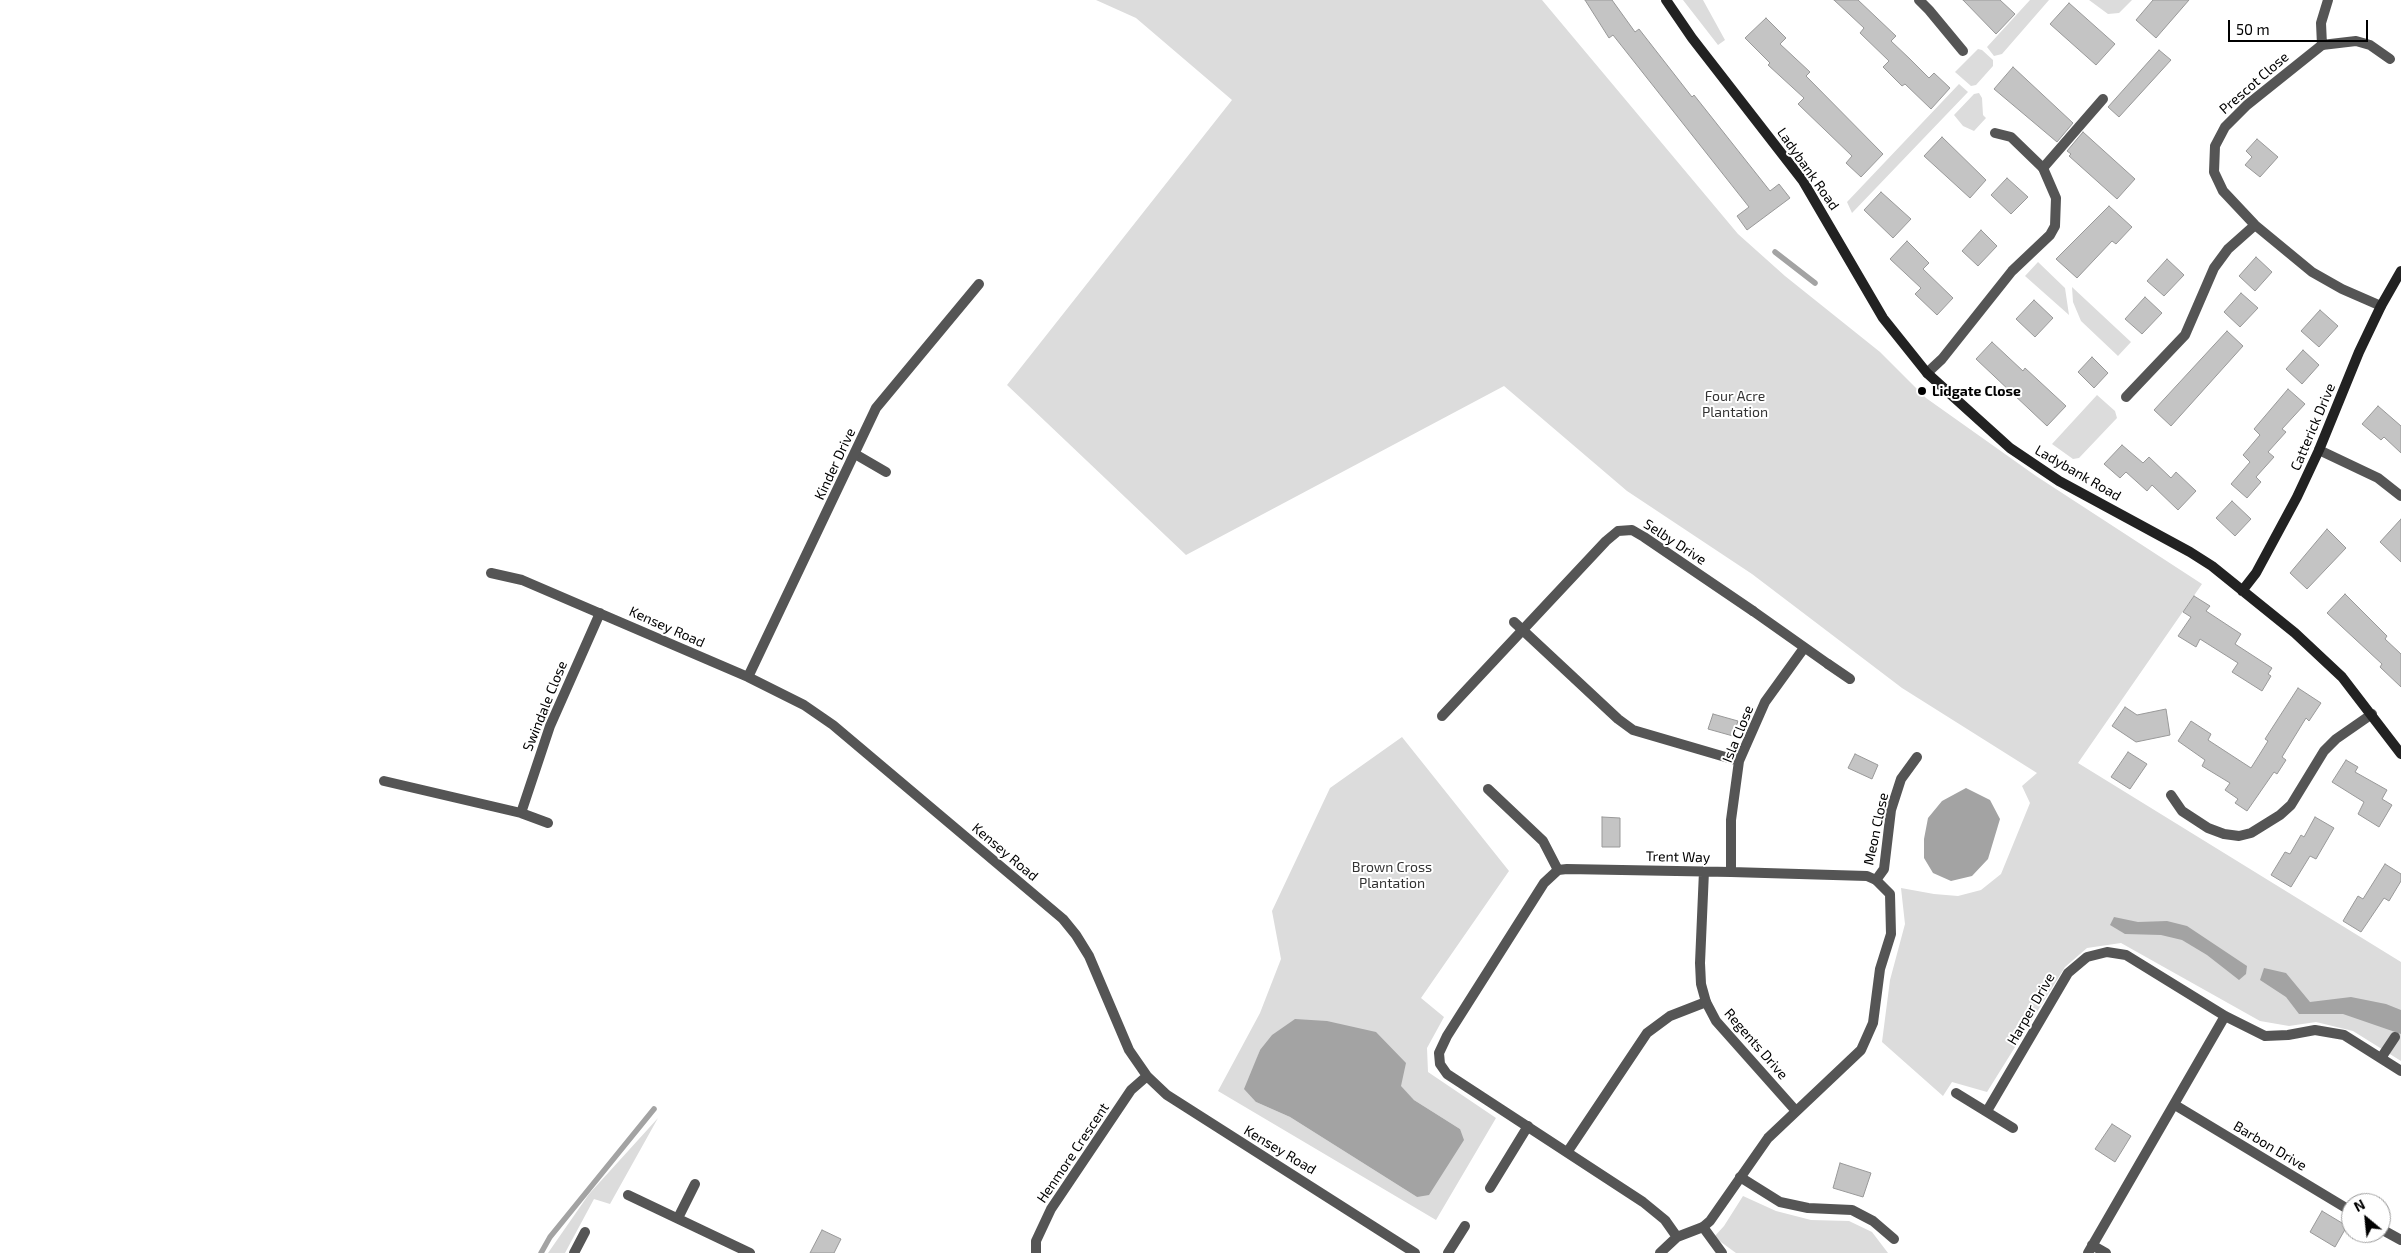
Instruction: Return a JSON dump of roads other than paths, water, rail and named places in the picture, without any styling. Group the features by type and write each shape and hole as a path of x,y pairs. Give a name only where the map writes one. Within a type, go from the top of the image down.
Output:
{"street":[{"name":"Ladybank Road","path":"1666,0 1692,38 1803,182 1836,235 1854,270 1883,318 1927,373 1967,411 2018,454 2059,482 2190,552 2242,590 2316,650 2342,677 2401,754"},
{"path":"1919,0 1930,10 1963,52"},
{"path":"2328,0 2321,23 2322,46 2356,41 2370,45 2390,59"},
{"name":"Prescot Close","path":"2322,46 2247,105 2225,127 2215,146 2213,162 2217,181 2255,225 2312,272 2342,289 2381,306"},
{"path":"2043,168 2103,100"},
{"path":"1927,373 1942,359 2012,271 2050,235 2056,219 2056,198 2043,168 2011,138 1995,133"},
{"path":"2126,397 2185,335 2214,268 2228,249 2255,225"},
{"name":"Catterick Drive","path":"2242,590 2256,573 2276,538 2319,450 2359,352 2381,306 2401,271"},
{"name":"Kinder Drive","path":"748,677 876,408 979,284"},
{"path":"2319,450 2378,478 2400,493"},
{"path":"855,454 886,472"},
{"name":"Selby Drive","path":"1442,716 1606,541 1618,531 1632,530 1644,537 1804,648"},
{"name":"Kensey Road","path":"491,573 522,580 748,677 804,705 833,724 1063,919 1089,956 1121,1036 1147,1076 1167,1095 1198,1117 1300,1178 1414,1253"},
{"name":"Swindale Close","path":"521,813 550,726 600,613"},
{"path":"1514,622 1618,719 1633,730 1739,761"},
{"path":"1804,648 1850,679"},
{"name":"Isla Close","path":"1731,872 1731,820 1739,761 1765,702 1804,648"},
{"path":"2171,795 2182,812 2208,828 2224,834 2239,836 2251,833 2280,816 2291,804 2324,751 2336,739 2372,714"},
{"name":"Meon Close","path":"1876,880 1884,869 1892,810 1901,778 1917,757"},
{"path":"384,781 521,813 548,822"},
{"path":"1488,789 1544,841 1558,870 1544,884 1447,1036 1439,1053 1440,1064 1447,1074 1568,1151 1643,1202 1665,1220 1677,1237"},
{"name":"Trent Way","path":"1558,870 1567,868 1867,876 1876,880"},
{"name":"Regents Drive","path":"1704,871 1700,963 1706,1002 1716,1021 1796,1111"},
{"path":"1660,1253 1677,1237 1703,1227 1723,1205 1757,1151 1796,1111 1861,1050 1873,1023 1880,969 1891,934 1892,905 1890,894 1886,887 1876,880"},
{"name":"Harper Drive","path":"1987,1111 2068,973 2087,957 2107,952 2126,955 2225,1016 2265,1036 2288,1035 2315,1030 2344,1035 2401,1071"},
{"path":"1568,1151 1647,1032 1670,1016 1706,1002"},
{"path":"2106,1253 2090,1249 2225,1016"},
{"path":"2381,1058 2396,1037"},
{"name":"Henmore Crescent","path":"1036,1253 1036,1241 1051,1209 1131,1090 1147,1076"},
{"path":"1956,1093 2014,1128"},
{"name":"Barbon Drive","path":"2175,1105 2341,1205"},
{"path":"1490,1188 1528,1126"},
{"path":"1740,1177 1780,1202 1808,1208 1852,1210 1873,1221 1894,1239"},
{"path":"678,1218 695,1184"},
{"path":"628,1195 750,1253"},
{"path":"1448,1253 1465,1226"},
{"path":"1703,1227 1722,1253"},
{"path":"574,1253 586,1232"}],"waterway":[{"path":"1775,252 1815,283"},
{"path":"541,1253 550,1237 654,1109"}],"place":[{"name":"Lidgate Close","path":"1922,391"}],"park label":[{"name":"Four Acre Plantation","path":"1735,404"},
{"name":"Brown Cross Plantation","path":"1392,876"}]}
